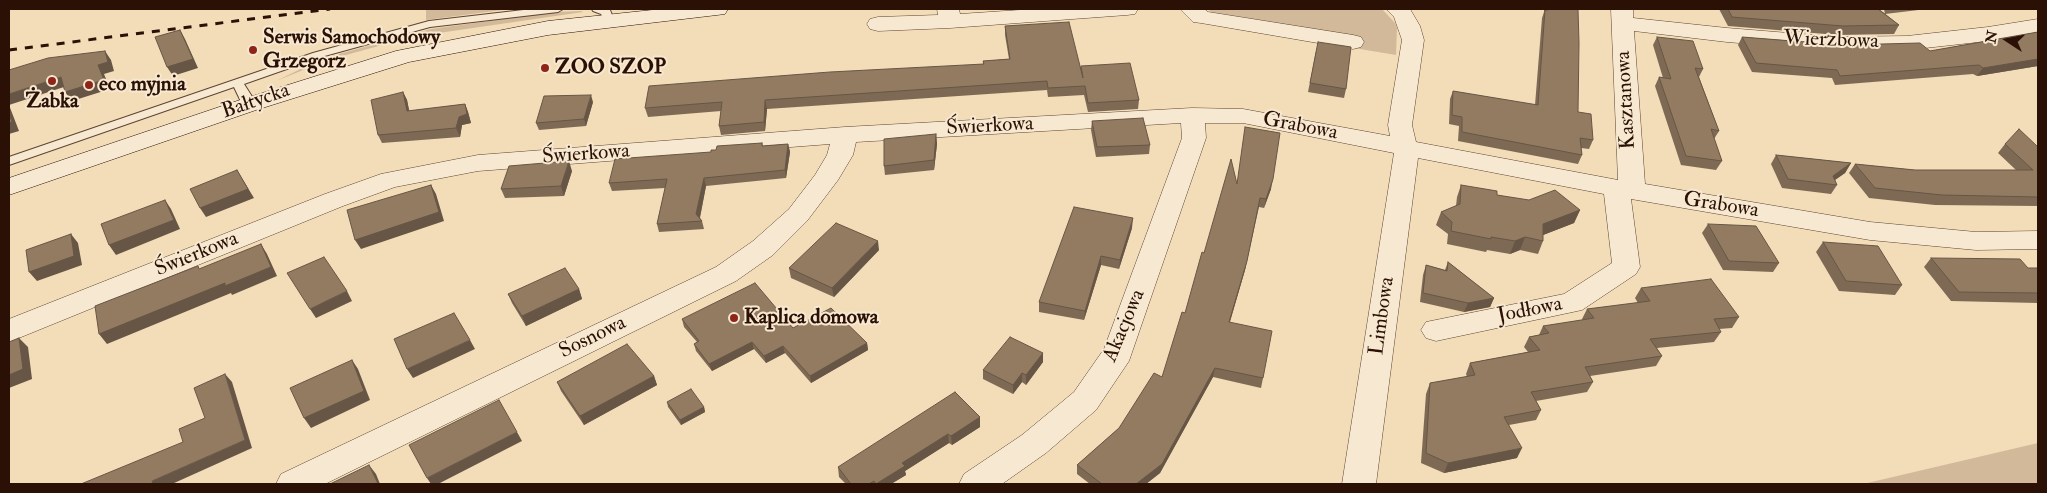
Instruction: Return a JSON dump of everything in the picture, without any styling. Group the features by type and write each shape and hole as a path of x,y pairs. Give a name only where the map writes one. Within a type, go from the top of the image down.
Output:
{"street":[{"name":"Bałtycka","path":"9,187 248,105 404,56 603,14 717,9"},
{"path":"878,24 949,15 1127,9"},
{"path":"1191,9 1201,17 1353,42"},
{"path":"1397,9 1406,20 1412,40 1400,125 1402,137 1407,148"},
{"name":"Wierzbowa","path":"1623,16 1727,35 1838,44 1907,43 1988,34 2038,25"},
{"name":"Kasztanowa","path":"1623,16 1624,189"},
{"name":"Grabowa","path":"1192,116 1244,116 1624,189 1870,231 1976,241 2038,240"},
{"name":"Świerkowa","path":"9,331 334,200 390,180 478,162 845,136 1192,116"},
{"name":"Akacjowa","path":"976,484 1034,444 1085,401 1118,353 1194,138 1192,116"},
{"name":"Sosnowa","path":"293,484 726,274 763,248 798,216 840,155 845,136"},
{"name":"Limbowa","path":"1358,484 1407,148"},
{"name":"Jodłowa","path":"1436,330 1572,303 1626,267 1624,189"}],"lane":[{"path":"9,161 317,55 429,24 558,9"},
{"path":"237,82 245,95 248,105"}],"shaded area":[{"path":"426,9 510,9 426,20"},
{"path":"1208,9 1382,9 1395,23 1397,28 1396,55 1354,48 1355,36 1211,12"},
{"path":"555,12 583,12 411,37 328,60 276,81 335,55 431,29"},
{"path":"2038,443 2038,484 1863,484"}],"building":[{"path":"1578,9 1578,112 1591,114 1593,140 1580,138 1582,155 1462,132 1462,117 1452,115 1453,91 1538,105 1545,10"},
{"path":"1728,9 1878,9 1899,25 1843,26 1732,17"},
{"path":"1069,22 1083,78 1081,66 1130,63 1139,100 1088,103 1085,86 1048,88 1047,81 765,100 764,122 719,126 722,102 645,108 649,86 830,72 984,64 983,61 1010,59 1005,26"},
{"path":"180,30 193,59 167,67 155,37"},
{"path":"2038,32 2038,59 1983,68 1979,65 1840,76 1837,70 1756,63 1742,37 1843,45 1920,43 1930,51"},
{"path":"1657,37 1693,41 1703,69 1695,68 1719,131 1711,129 1722,161 1686,156 1659,77 1671,79"},
{"path":"1318,42 1351,47 1346,89 1310,83"},
{"path":"105,51 108,62 98,65 104,80 65,92 61,77 9,94 9,70 48,58"},
{"path":"403,92 407,111 465,104 467,114 459,117 456,128 378,135 371,100"},
{"path":"591,95 584,119 536,123 544,96"},
{"path":"1143,118 1150,145 1097,147 1092,121"},
{"path":"1245,127 1280,133 1273,179 1266,199 1260,198 1247,261 1229,322 1272,331 1263,378 1215,368 1162,464 1136,484 1102,484 1077,465 1119,428 1154,373 1162,377 1182,312 1185,313 1202,252 1204,253 1231,159 1237,184"},
{"path":"2019,129 2038,147 2038,197 1942,195 1875,188 1855,164 1915,170 2033,170 2005,144"},
{"path":"936,134 934,160 884,166 884,139"},
{"path":"762,143 762,146 788,144 785,170 704,178 696,214 702,221 657,224 667,179 609,183 615,159 711,152 711,150 716,150 717,146"},
{"path":"1776,155 1851,163 1833,176 1837,185 1788,179"},
{"path":"569,161 561,186 501,189 509,166"},
{"path":"237,170 248,189 200,208 190,189"},
{"path":"431,185 439,212 355,240 347,210"},
{"path":"1461,185 1497,191 1497,195 1529,200 1555,190 1580,210 1543,224 1543,241 1525,237 1515,241 1491,237 1491,239 1451,231 1452,222 1441,212 1460,204"},
{"path":"165,200 174,220 109,245 101,224"},
{"path":"1074,207 1133,218 1120,260 1101,256 1085,311 1039,302"},
{"path":"836,223 878,241 832,288 789,268"},
{"path":"1708,224 1756,226 1779,263 1729,261"},
{"path":"71,234 74,256 29,272 26,250"},
{"path":"1823,242 1878,246 1902,285 1846,281"},
{"path":"261,244 271,267 225,286 225,283 99,334 95,306 198,266 199,269"},
{"path":"324,257 347,291 310,309 287,273"},
{"path":"1931,258 2020,259 2028,268 2038,268 2038,293 1959,292"},
{"path":"1448,262 1494,298 1468,303 1423,293 1426,265 1447,271"},
{"path":"565,268 579,289 522,316 508,294"},
{"path":"1711,279 1739,317 1714,319 1721,332 1650,339 1662,356 1585,367 1593,382 1531,392 1541,410 1504,417 1522,448 1448,463 1426,453 1430,383 1475,375 1470,363 1540,350 1529,337 1549,333 1543,326 1594,318 1587,309 1650,301 1641,288"},
{"path":"755,283 793,328 831,308 867,343 810,376 783,346 764,356 752,342 709,364 694,344 699,341 682,319"},
{"path":"454,313 470,340 407,369 394,339"},
{"path":"1010,337 1043,353 1026,375 1022,373 1013,385 983,370"},
{"path":"19,338 23,369 9,375 9,342"},
{"path":"627,344 654,376 580,416 557,382"},
{"path":"352,360 364,391 304,418 290,388"},
{"path":"225,374 245,440 152,481 153,484 81,484 183,442 179,429 205,418 194,388"},
{"path":"691,389 704,407 680,420 667,402"},
{"path":"955,392 980,417 951,436 948,434 902,463 905,466 876,484 874,481 869,484 851,484 838,467"},
{"path":"499,400 517,432 427,478 409,445"},
{"path":"369,465 378,484 330,484"}],"railway":[{"path":"9,50 330,9"}],"place":[{"name":"Serwis Samochodowy Grzegorz","path":"253,50"},
{"name":"ZOO SZOP","path":"545,68"},
{"name":"Żabka","path":"52,81"},
{"name":"eco myjnia","path":"89,85"},
{"name":"Kaplica domowa","path":"734,318"}]}
